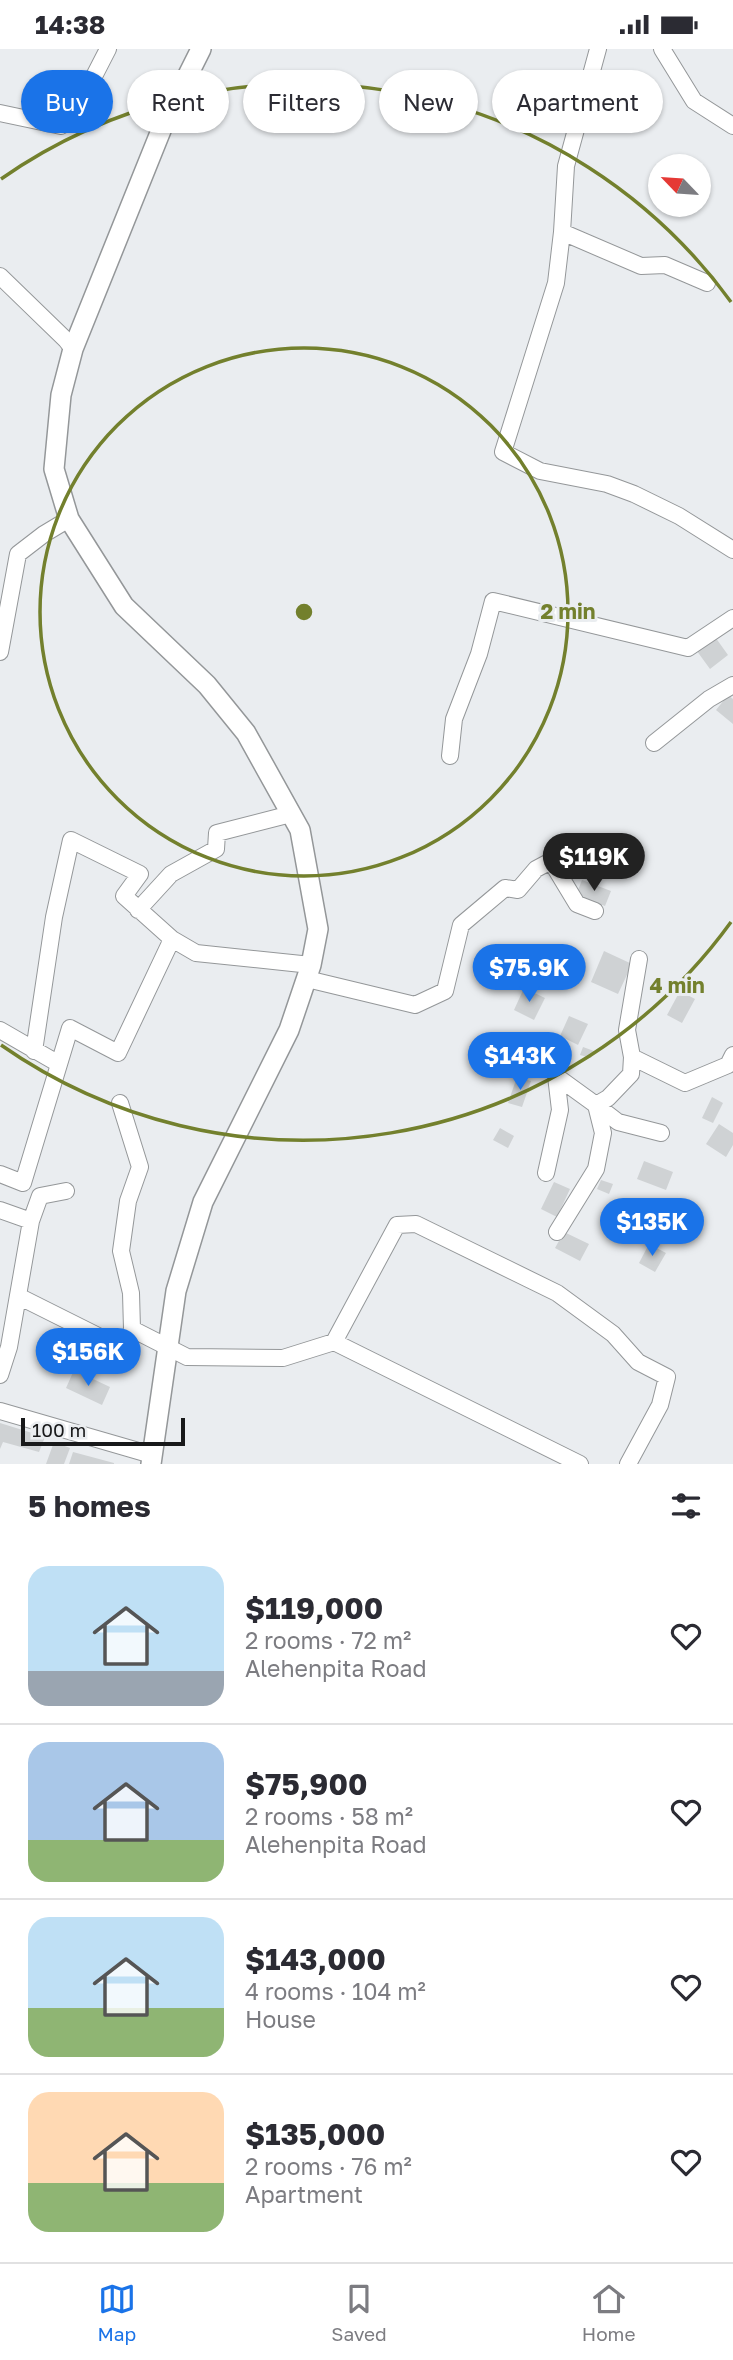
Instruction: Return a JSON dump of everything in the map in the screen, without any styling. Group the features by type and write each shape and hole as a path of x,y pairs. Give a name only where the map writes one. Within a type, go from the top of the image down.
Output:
{"main road":[{"path":"151,1460 176,1291 203,1202 289,1030 309,972 318,929 300,830 246,733 207,685 124,606 69,519 54,469 61,395 73,349 193,52"}],"street":[{"path":"0,113 61,126 72,119 108,49"},
{"path":"598,49 566,166 556,283 503,452 540,471 607,484 634,494 679,516 733,549"},
{"path":"662,49 694,101 733,126"},
{"path":"562,232 641,265 665,265 708,283"},
{"path":"0,276 73,349"},
{"path":"0,652 18,554 69,519"},
{"path":"450,756 454,719 479,654 493,601 688,648 733,618"},
{"path":"654,743 709,699 733,685"},
{"path":"138,910 171,874 216,849 217,833 291,814"},
{"path":"34,1051 54,917 71,840 140,874 124,896 172,939 197,953 309,972 415,1005 445,991 461,925 505,888 518,890 536,869 551,860 577,904 594,911"},
{"path":"0,1174 23,1183 70,1028 118,1053 172,939"},
{"path":"596,1105 608,1098 631,1074 632,1057 627,1030 639,959"},
{"path":"0,1030 59,1064"},
{"path":"632,1057 685,1083 728,1065 733,1055"},
{"path":"546,1173 560,1109 556,1076 618,1122 661,1133"},
{"path":"18,1296 126,1350 132,1329 131,1293 121,1251 128,1201 140,1167 120,1103"},
{"path":"557,1232 596,1169 603,1133 596,1105"},
{"path":"0,1375 9,1347 32,1221 40,1196 66,1191"},
{"path":"0,1210 32,1221"},
{"path":"334,1342 397,1225 416,1224 557,1293 613,1334 638,1362 667,1377 660,1405 628,1464"},
{"path":"132,1329 187,1357 283,1358 334,1342 580,1464"},
{"path":"0,1411 151,1460"}],"building":[{"path":"713,634 728,655 710,669 694,647"},
{"path":"728,695 733,699 733,724 716,710"},
{"path":"582,880 611,891 605,906 576,895"},
{"path":"604,951 632,964 618,994 591,982"},
{"path":"524,988 545,998 534,1020 514,1010"},
{"path":"680,991 695,999 682,1023 667,1015"},
{"path":"569,1016 588,1024 578,1045 560,1036"},
{"path":"583,1047 594,1051 591,1058 580,1055"},
{"path":"517,1077 531,1081 522,1107 508,1103"},
{"path":"712,1097 723,1103 713,1123 702,1118"},
{"path":"719,1124 733,1133 733,1145 726,1157 706,1144"},
{"path":"500,1128 514,1136 508,1148 493,1140"},
{"path":"644,1161 673,1172 666,1190 637,1179"},
{"path":"601,1180 613,1184 609,1194 597,1189"},
{"path":"554,1182 570,1189 557,1217 541,1209"},
{"path":"564,1232 589,1244 580,1261 555,1248"},
{"path":"649,1244 666,1253 655,1272 639,1263"},
{"path":"74,1370 110,1387 102,1405 66,1388"},
{"path":"0,1423 45,1437 39,1452 3,1442 0,1449"},
{"path":"54,1442 70,1448 64,1464 46,1464"},
{"path":"73,1452 114,1463 114,1464 69,1464"}]}
